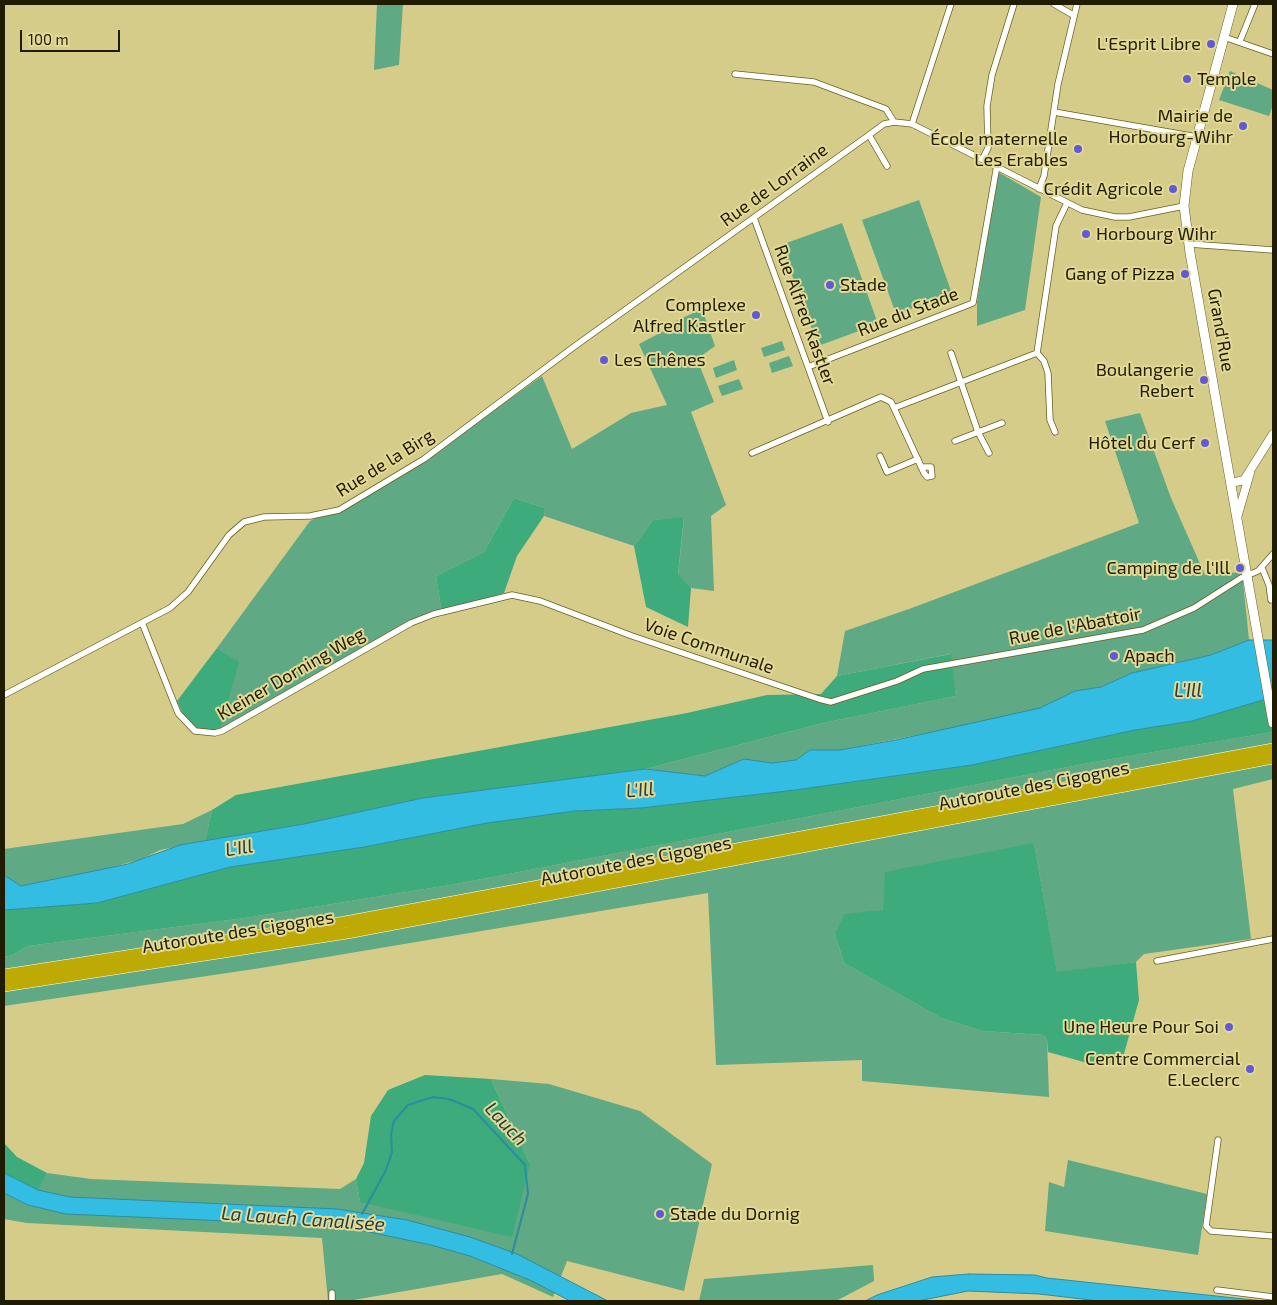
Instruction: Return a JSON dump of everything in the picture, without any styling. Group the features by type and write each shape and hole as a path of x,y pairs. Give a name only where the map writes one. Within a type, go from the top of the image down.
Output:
{"highway":[{"name":"Autoroute des Cigognes","path":"4,975 345,922 1273,748"},
{"name":"Autoroute des Cigognes","path":"4,986 347,933 1273,758"}],"main road":[{"name":"Grand'Rue","path":"1233,4 1188,171 1184,206 1189,244 1273,723"}],"street":[{"path":"912,124 951,4"},
{"path":"983,158 988,148 988,106 992,75 1014,4"},
{"path":"1054,4 1073,15"},
{"path":"1039,189 1044,176 1054,112 1076,4"},
{"path":"1243,43 1255,4"},
{"path":"1224,37 1273,54"},
{"path":"735,74 814,82 886,109 894,122 912,124 983,158 1082,210 1115,217 1129,217 1184,206"},
{"path":"1054,112 1197,137"},
{"name":"Rue de Lorraine","path":"696,260 884,124 894,122"},
{"path":"869,135 887,166"},
{"name":"Rue du Stade","path":"808,367 973,303 997,166"},
{"path":"1055,432 1050,420 1048,373 1044,362 1037,354 1056,226 1067,203"},
{"name":"Rue Alfred Kastler","path":"754,218 828,422"},
{"path":"1189,244 1273,250"},
{"name":"Rue de la Birg","path":"4,695 142,624 182,598 238,526 256,518 321,515 348,505 440,448 575,346 696,260"},
{"path":"951,353 978,432 989,453"},
{"path":"894,408 1037,354"},
{"path":"752,453 828,422 881,397 891,402 921,467"},
{"path":"955,441 1002,423"},
{"path":"1232,487 1244,480 1273,434"},
{"path":"880,456 887,472 918,459"},
{"path":"1238,518 1250,471"},
{"path":"1232,487 1243,489 1248,481"},
{"path":"1271,600 1269,585 1262,568 1273,554"},
{"name":"Rue de l'Abattoir","path":"897,681 924,669 1143,630 1194,608 1248,574 1262,568"},
{"name":"Kleiner Dorning Weg","path":"142,624 178,714 195,731 215,733 222,731 411,623 434,614 512,595"},
{"name":"Voie Communale","path":"512,595 540,601 632,636 832,702 897,681"},
{"path":"1157,961 1273,939"},
{"path":"1218,1140 1206,1226 1212,1231 1273,1236"},
{"path":"1217,1290 1273,1297"},
{"path":"332,1293 332,1301"}],"green space":[{"path":"377,4 403,4 399,65 374,70"},
{"path":"1230,71 1273,90 1273,105 1269,116 1219,100"},
{"path":"998,172 1041,197 1025,310 977,326 977,302"},
{"name":"Stade","path":"919,200 952,294 896,314 862,220"},
{"name":"Stade","path":"842,223 878,324 818,346 781,245"},
{"path":"702,309 715,346 697,359 714,402 691,412 726,505 711,516 714,591 691,588 678,575 684,518 653,520 634,546 544,516 545,508 514,498 484,552 436,576 442,613 409,625 220,731 238,662 217,648 310,521 406,473 542,376 572,449 631,413 667,405 639,344 664,331 663,327"},
{"path":"782,341 785,350 764,357 761,348"},
{"path":"789,356 793,366 772,373 769,363"},
{"path":"734,360 737,370 716,378 713,368"},
{"path":"739,379 743,389 722,396 718,386"},
{"path":"1140,413 1171,498 1205,575 1242,572 1249,640 1211,655 1132,673 1101,687 1075,691 1040,708 979,723 840,750 810,750 796,760 772,763 744,759 705,776 645,769 823,723 956,696 950,654 837,676 845,631 1139,523 1105,421"},
{"path":"514,498 545,508 544,516 517,556 504,593 442,613 436,576 484,552"},
{"path":"684,517 678,574 691,588 688,627 646,607 634,546 653,520"},
{"path":"217,648 239,662 220,731 190,731 177,701"},
{"path":"951,654 956,696 823,723 645,769 423,798 304,824 205,841 212,810 236,795 687,713 767,695 821,694 837,676"},
{"path":"1273,697 1273,732 1094,762 456,884 245,918 28,946 13,955 4,957 4,910 97,903 230,867 364,847 487,823 575,811 641,808 795,790 972,765 1135,730 1192,721"},
{"path":"1273,732 1273,779 1233,789 1251,939 1144,954 1136,962 1057,973 1034,843 883,910 835,934 844,963 941,1018 982,1031 1043,1035 1047,1039 1049,1097 862,1081 862,1060 716,1065 708,893 261,968 4,1006 4,957 13,955 28,946 245,918 456,884 1094,762"},
{"path":"212,810 205,841 160,850 142,859 98,871 21,886 4,875 4,849 183,824"},
{"path":"1034,843 1057,972 1136,962 1139,1000 1122,1061 1098,1066 1048,1052 1047,1039 1043,1035 982,1031 941,1018 844,963 835,934 845,914 883,910 885,872"},
{"path":"425,1075 491,1079 530,1164 512,1237 360,1202 356,1179 364,1163 371,1116 388,1090"},
{"path":"491,1079 549,1084 640,1111 712,1164 684,1291 567,1261 553,1297 502,1274 348,1301 328,1301 322,1238 27,1223 4,1219 4,1193 28,1205 47,1173 91,1179 340,1189 356,1179 360,1202 530,1164"},
{"path":"4,1143 17,1157 47,1173 38,1190 4,1173"},
{"path":"1068,1160 1207,1194 1198,1255 1045,1231 1049,1182 1064,1187"},
{"path":"873,1265 874,1281 836,1301 699,1301 704,1279"}],"water":[{"name":"L'Ill","path":"1249,640 1273,640 1273,697 1192,721 1135,730 972,765 795,790 641,808 575,811 487,823 364,847 230,867 97,903 4,910 4,875 21,886 128,864 180,845 304,824 423,798 645,769 705,776 744,759 772,763 796,760 810,750 840,750 896,740 1040,708 1075,691 1101,687 1132,673 1211,655"},
{"name":"La Lauch Canalisée","path":"4,1173 38,1190 70,1197 337,1209 407,1220 470,1237 517,1254 608,1301 570,1301 532,1281 470,1256 431,1245 355,1229 319,1225 66,1214 28,1205 4,1193"},
{"path":"969,1274 1035,1275 1047,1278 1263,1301 1099,1301 1039,1294 968,1291 918,1301 865,1301 877,1295 932,1277"}],"waterway":[{"name":"Lauch","path":"362,1214 386,1170 392,1152 391,1134 394,1121 408,1105 433,1097 449,1099 473,1109 525,1165 528,1194 512,1254"}],"place":[{"name":"L'Esprit Libre","path":"1211,44"},
{"name":"Temple","path":"1187,79"},
{"name":"Mairie de Horbourg-Wihr","path":"1243,126"},
{"name":"École maternelle Les Erables","path":"1078,149"},
{"name":"Crédit Agricole","path":"1173,189"},
{"name":"Horbourg Wihr","path":"1086,234"},
{"name":"Gang of Pizza","path":"1185,274"},
{"name":"Stade","path":"830,285"},
{"name":"Complexe Alfred Kastler","path":"756,315"},
{"name":"Les Chênes","path":"604,360"},
{"name":"Boulangerie Rebert","path":"1204,380"},
{"name":"Hôtel du Cerf","path":"1205,443"},
{"name":"Camping de l'Ill","path":"1240,568"},
{"name":"Apach","path":"1114,656"},
{"name":"Une Heure Pour Soi","path":"1229,1027"},
{"name":"Centre Commercial E.Leclerc","path":"1250,1069"},
{"name":"Stade du Dornig","path":"660,1214"}]}
